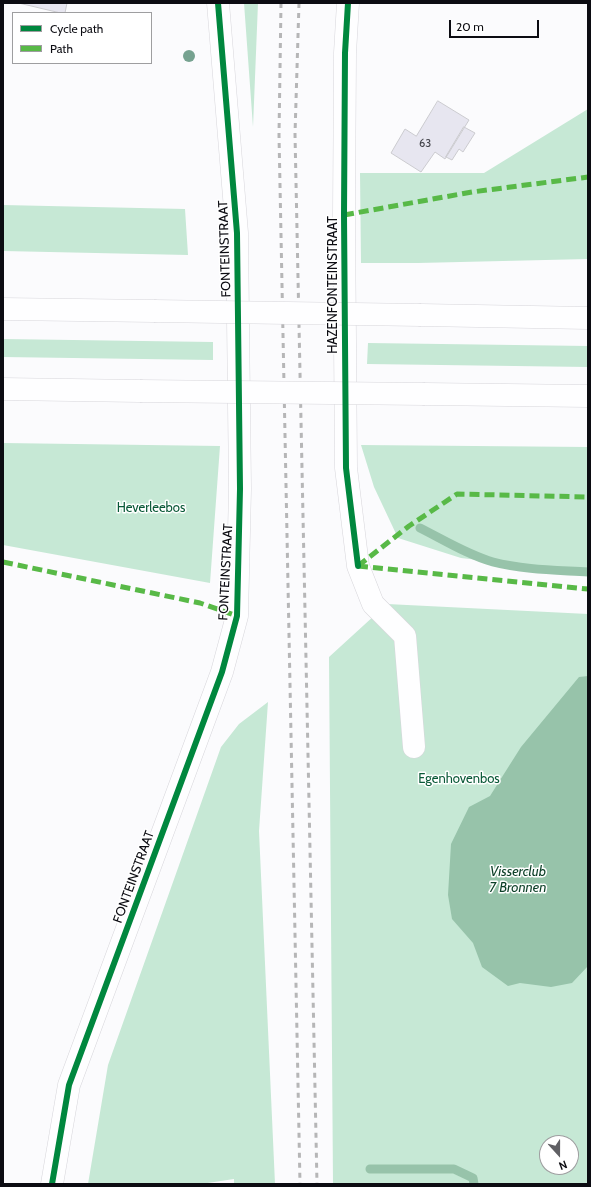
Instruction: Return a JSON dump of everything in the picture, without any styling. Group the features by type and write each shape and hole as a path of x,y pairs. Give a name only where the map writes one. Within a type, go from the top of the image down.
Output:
{"main road":[{"name":"FONTEINSTRAAT","path":"52,1184 69,1085 222,672 237,616 240,490 237,233 218,3"},
{"name":"HAZENFONTEINSTRAAT","path":"348,3 345,53 344,207 346,468 358,566 373,604 405,636 414,748"},
{"path":"3,309 588,318"},
{"path":"3,389 588,396"}],"green space":[{"path":"244,3 258,3 253,127"},
{"path":"588,109 588,259 361,263 360,173 484,173"},
{"path":"3,205 185,209 188,255 3,251"},
{"path":"3,339 213,342 213,360 3,357"},
{"path":"368,343 588,346 588,367 367,364"},
{"name":"Heverleebos","path":"3,443 220,446 210,583 3,545"},
{"path":"361,445 588,447 588,573 461,558 398,538 374,487"},
{"name":"Egenhovenbos","path":"387,604 588,614 588,1184 333,1184 329,657"},
{"path":"268,702 259,831 275,1184 234,1184 234,1179 201,1184 88,1184 108,1065 221,747 239,724"}],"water":[{"name":"Visserclub 7 Bronnen","path":"588,676 588,966 572,983 551,987 520,983 508,986 482,967 473,943 452,919 448,895 451,844 469,807 490,796 521,747 579,677"}],"building":[{"path":"19,3 67,3 65,12 57,12"},
{"path":"438,101 469,120 445,159 435,152 421,172 391,153 405,129 416,136"},
{"path":"464,127 475,133 463,152 459,149 452,160 446,157"}],"waterway":[{"path":"420,528 465,551 493,562 529,568 588,572"},
{"path":"370,1169 454,1169 473,1178 474,1184"}],"railway":[{"path":"281,3 279,135 300,1184"},
{"path":"299,3 295,134 317,1184"}],"marked path":[{"path":"344,215 472,192 588,177"},
{"path":"358,566 409,526 457,494 588,497"},
{"path":"3,562 200,603 237,616"},
{"path":"358,566 588,589"}],"cycle path":[{"path":"52,1184 69,1085 222,672 237,616 240,489 237,233 218,3"},
{"path":"348,3 345,53 344,215 346,468 358,566"}]}
